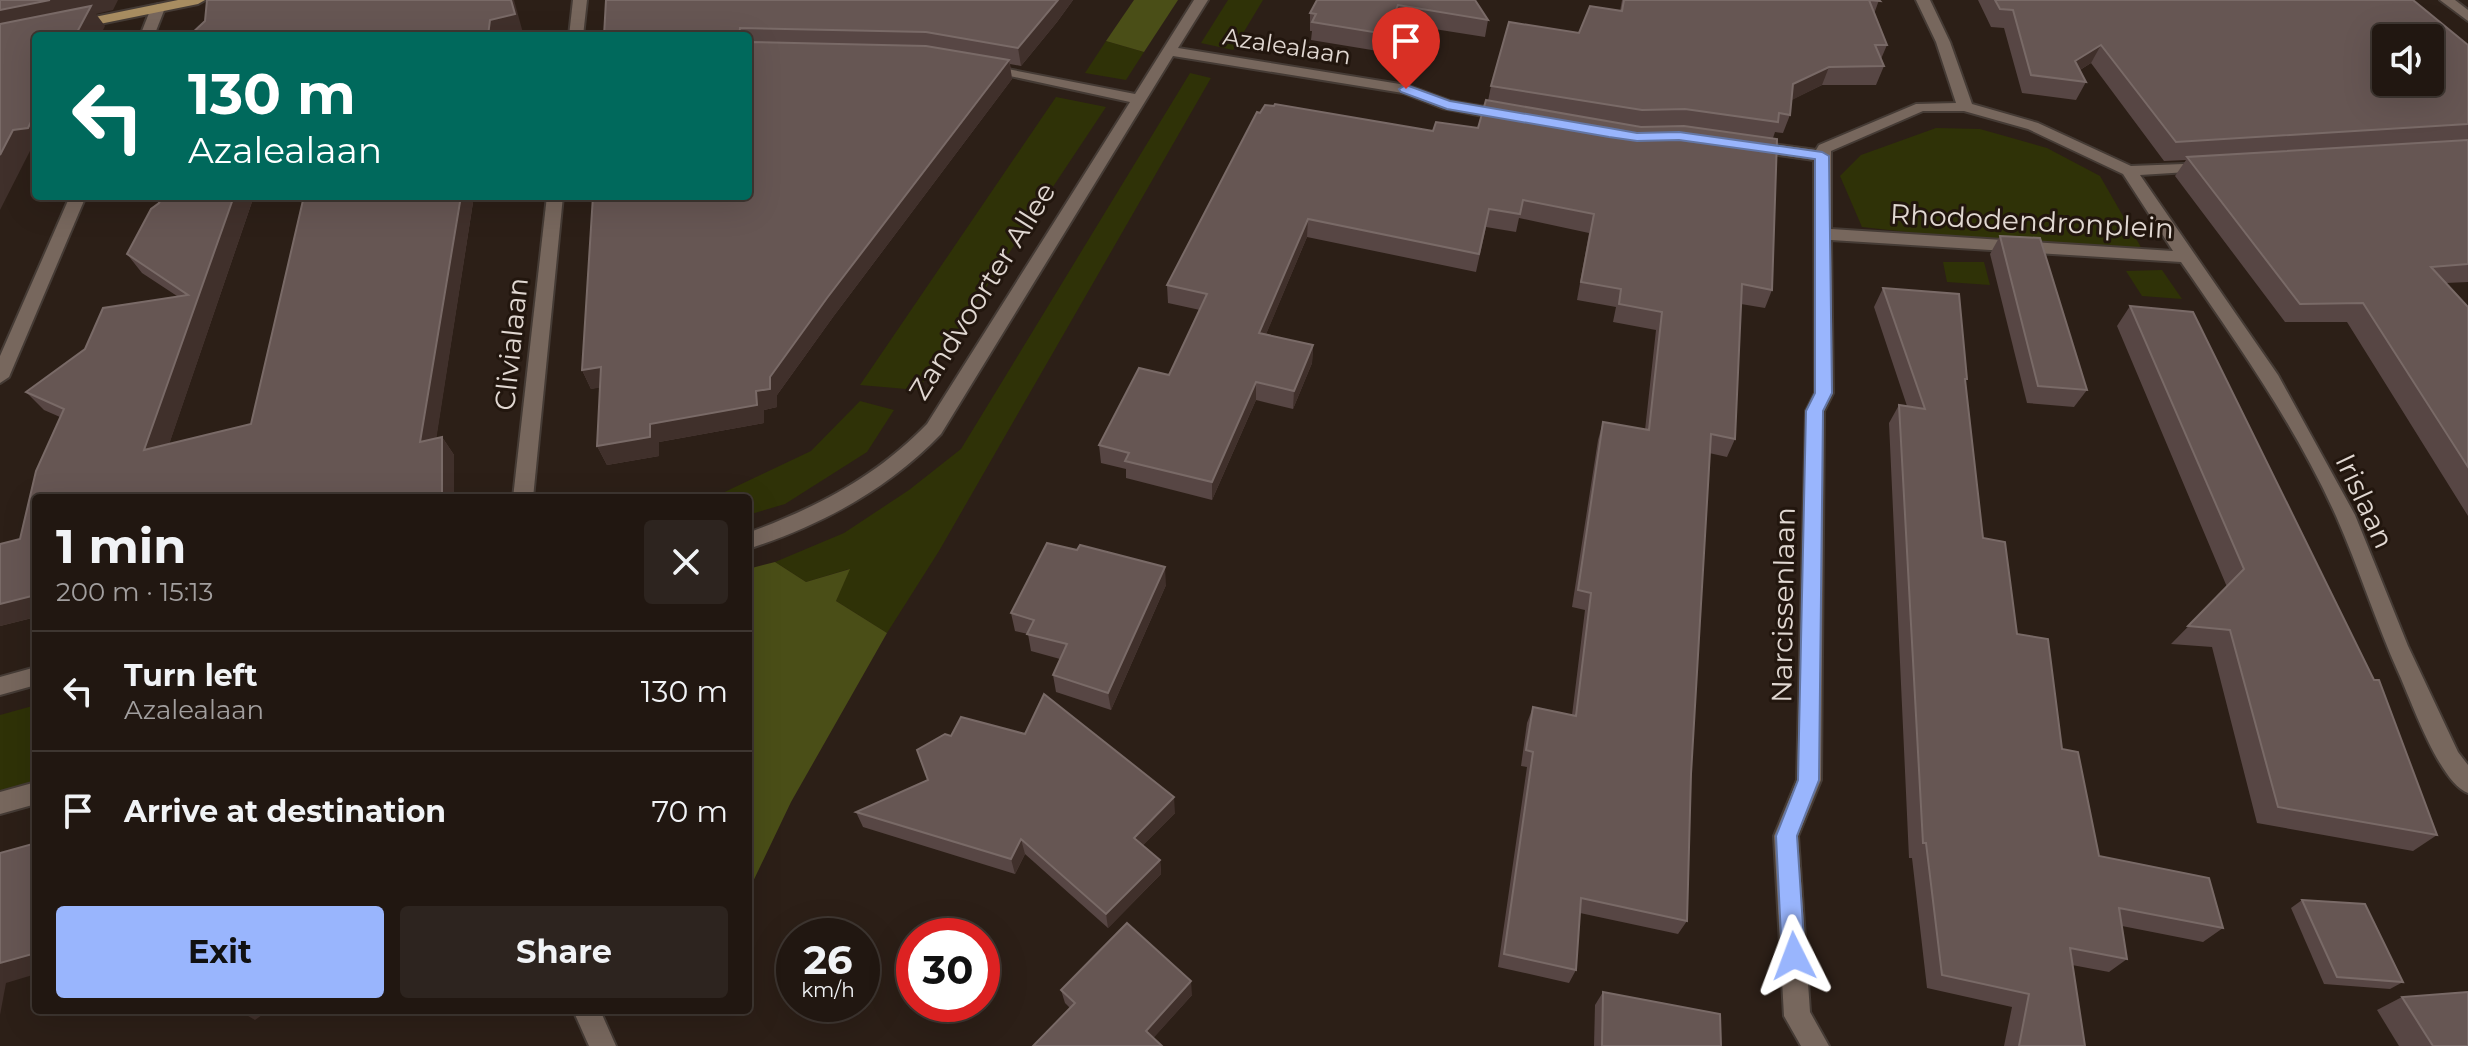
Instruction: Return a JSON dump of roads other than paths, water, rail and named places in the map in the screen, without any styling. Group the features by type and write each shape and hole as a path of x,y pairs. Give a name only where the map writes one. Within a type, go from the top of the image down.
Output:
{"main road":[{"path":"58,28 198,0"}],"street":[{"path":"576,32 580,0"},
{"name":"Zandvoorter Allee","path":"752,540 816,516 842,502 894,469 934,429 1201,0"},
{"path":"1923,0 1943,42 1965,107"},
{"path":"2447,0 2468,17"},
{"path":"149,32 158,8"},
{"name":"Azalealaan","path":"1169,51 1406,89 1447,105 1529,119"},
{"path":"973,65 1138,99"},
{"name":"Rhododendronplein","path":"1822,156 1824,148 1921,107 1965,107 2033,126 2129,171 2186,257"},
{"path":"1736,144 1822,156"},
{"name":"Narcissenlaan","path":"1816,1046 1797,1016 1786,836 1809,780 1815,411 1824,393 1822,156"},
{"path":"2129,171 2221,165"},
{"path":"0,377 76,200"},
{"name":"Clivialaan","path":"523,494 555,200"},
{"name":"Rhododendronplein","path":"1824,234 2186,257"},
{"name":"Irislaan","path":"2186,257 2269,375 2339,503 2397,646 2450,759 2468,783"},
{"path":"0,686 32,677"},
{"path":"0,803 32,794"},
{"path":"588,1014 603,1046"}]}
